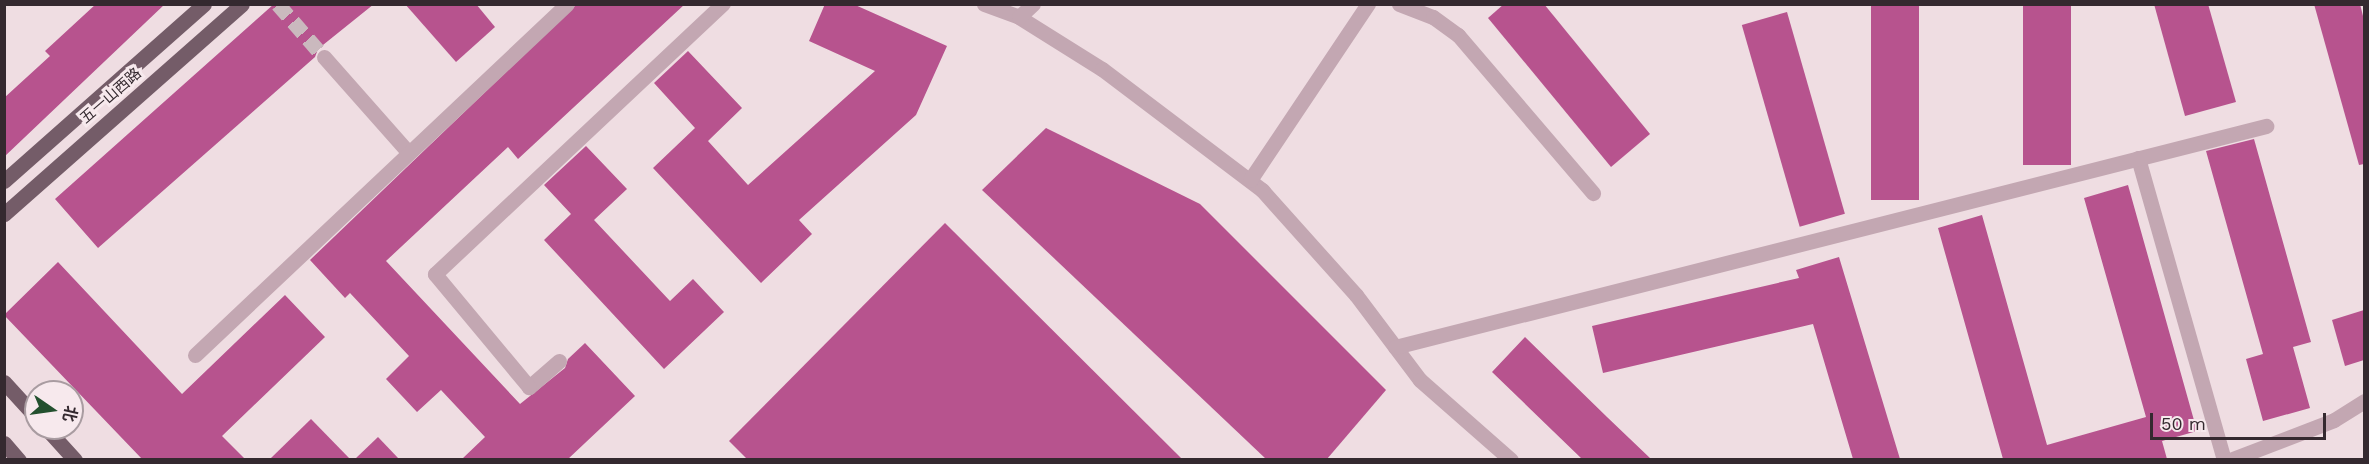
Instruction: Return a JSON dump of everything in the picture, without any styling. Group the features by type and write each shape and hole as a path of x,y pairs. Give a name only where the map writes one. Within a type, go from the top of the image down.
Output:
{"main road":[{"name":"五一山西路","path":"4,181 204,4"},
{"name":"五一山西路","path":"4,214 242,4"},
{"path":"4,382 24,404"},
{"path":"57,440 75,459"},
{"path":"4,443 19,459"}],"street":[{"path":"195,355 567,4"},
{"path":"560,361 529,387 435,274 723,4"},
{"path":"984,4 1019,16 1102,69 1250,180 1356,295 1420,380 1511,459"},
{"path":"1019,16 1033,4"},
{"path":"1250,180 1368,4"},
{"path":"1399,4 1433,17 1458,35 1593,193"},
{"path":"324,57 408,152"},
{"path":"1395,348 2266,126"},
{"path":"2138,158 2224,459"},
{"path":"2230,459 2334,420 2364,401"}],"building":[{"path":"96,4 165,4 4,157 4,98 50,56 45,51"},
{"path":"274,4 374,4 318,49 315,57 98,248 55,199"},
{"path":"405,4 476,4 495,27 456,62"},
{"path":"577,4 685,4 518,159 508,147 386,261 520,404 565,368 568,359 585,343 635,396 568,459 462,459 485,437 441,390 417,412 386,379 409,356 350,293 345,298 310,260"},
{"path":"825,4 853,4 947,46 916,115 799,220 812,234 761,283 653,168 695,128 654,83 688,51 742,108 708,141 748,185 875,71 809,41"},
{"path":"1504,4 1544,4 1650,134 1611,167 1488,18"},
{"path":"1871,4 1919,4 1919,200 1871,200"},
{"path":"2023,4 2071,4 2071,165 2023,165"},
{"path":"2154,4 2208,4 2236,102 2185,116"},
{"path":"2314,4 2360,4 2364,20 2364,164 2359,165"},
{"path":"1787,12 1845,214 1800,227 1742,25"},
{"path":"1046,128 1200,204 1386,390 1327,459 1266,459 982,190"},
{"path":"2254,139 2311,342 2293,347 2310,408 2263,421 2246,359 2263,354 2206,151"},
{"path":"586,146 627,189 594,220 670,301 693,279 724,312 664,369 544,240 571,214 544,185"},
{"path":"2128,185 2197,431 2162,441 2167,459 2003,459 1938,228 1982,215 2047,445 2146,417 2084,198"},
{"path":"945,223 1182,459 747,459 729,441"},
{"path":"1839,257 1900,459 1853,459 1813,324 1603,373 1592,326 1799,278 1796,270"},
{"path":"58,262 182,394 285,295 325,337 222,436 245,459 142,459 84,398 84,380 66,380 4,315"},
{"path":"2364,310 2364,360 2345,366 2332,320"},
{"path":"1525,337 1651,459 1582,459 1492,372"},
{"path":"311,419 350,459 270,459"},
{"path":"378,437 399,459 355,459"}],"tunnel":[{"path":"278,4 324,57"}]}
